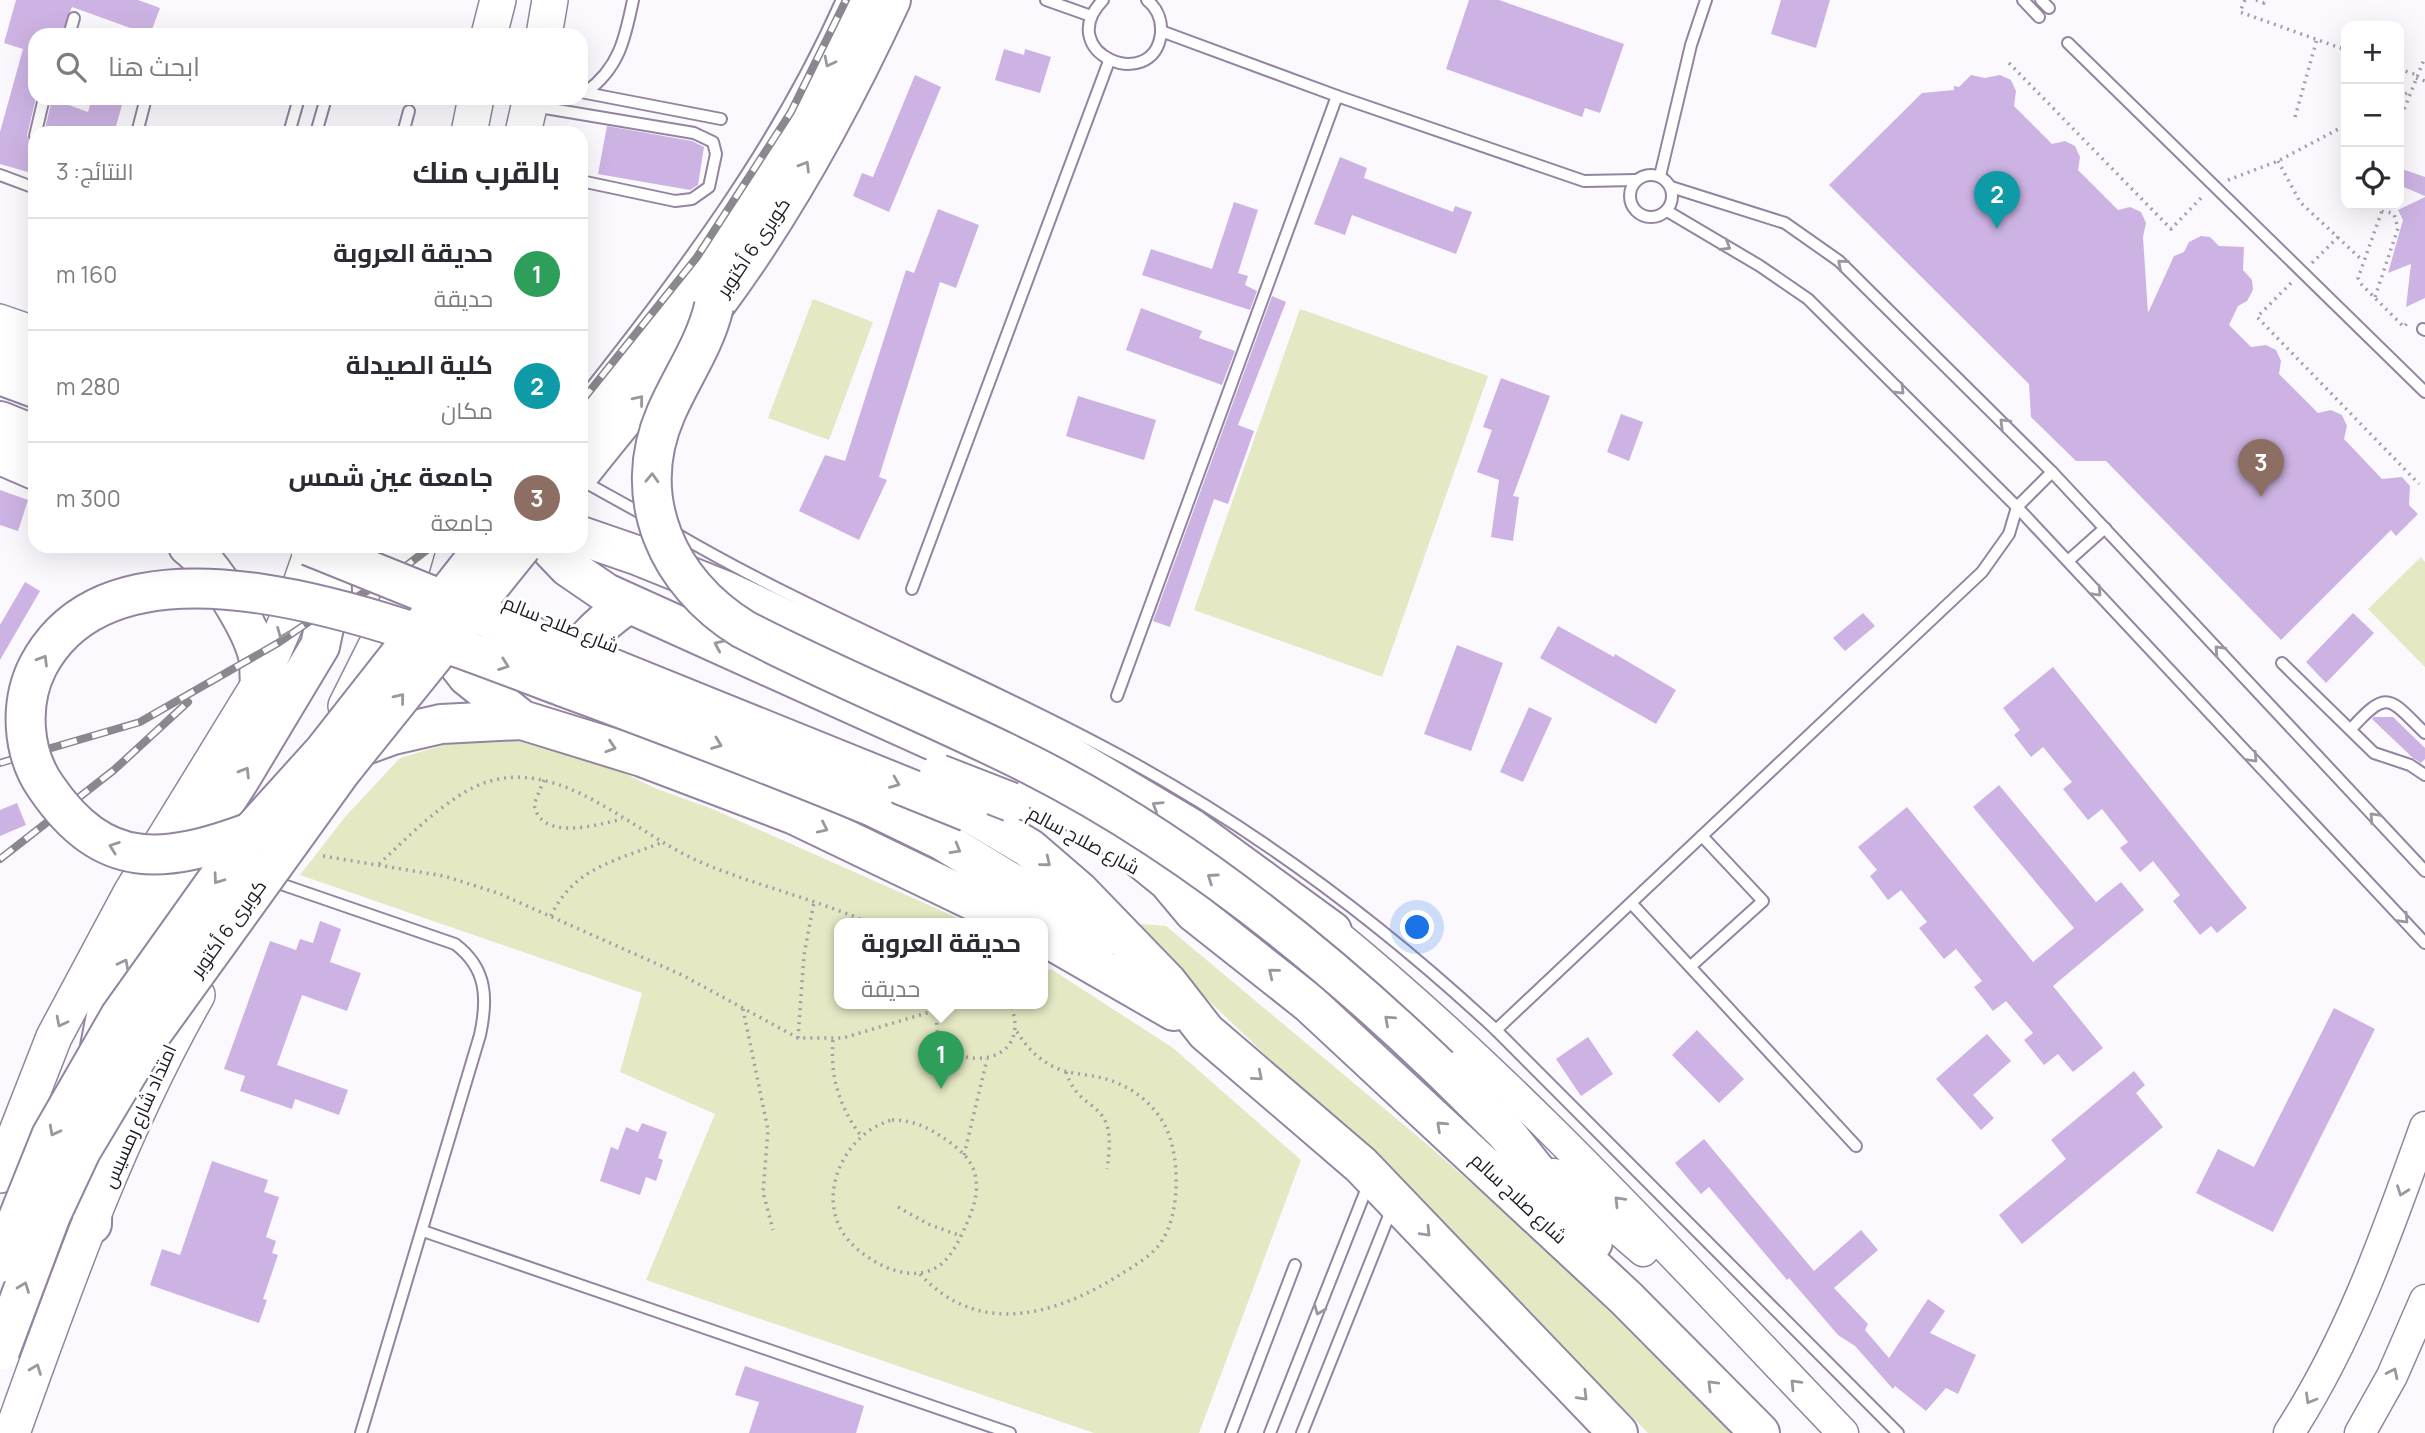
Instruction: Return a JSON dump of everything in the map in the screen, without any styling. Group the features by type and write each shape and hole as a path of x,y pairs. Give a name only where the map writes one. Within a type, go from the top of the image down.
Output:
{"highway":[{"name":"كوبرى 6 أكتوبر","path":"588,415 691,283 748,201 802,112 858,0"},
{"name":"كوبرى 6 أكتوبر","path":"588,463 714,306 810,158 891,0"},
{"path":"714,306 701,347 660,429 652,476 654,508 662,538 676,566 695,591 717,612 750,632 1032,765 1136,827 1226,888 1303,947 1439,1067 1505,1132 1590,1236 1626,1298"},
{"path":"0,344 28,353"},
{"path":"0,375 28,385"},
{"path":"0,402 28,413"},
{"path":"0,421 28,432"},
{"path":"0,455 28,467"},
{"path":"588,538 726,591 1041,739 1191,828 1332,931"},
{"path":"194,553 220,584 248,632 258,655 260,683"},
{"path":"92,1224 94,1094 111,989 144,927 239,781 320,646 332,590 325,553"},
{"name":"شارع صلاح سالم","path":"328,553 968,812 1000,829 1056,870 1167,982 1206,1032 1384,1188 1614,1431"},
{"name":"شارع صلاح سالم","path":"382,553 1012,803 1063,826 1119,861 1168,881 1194,912 1309,1003 1626,1298 1760,1433"},
{"path":"399,553 407,584 423,619 467,676 539,725 719,784 794,815 1010,918"},
{"name":"كوبرى 6 أكتوبر","path":"0,1263 51,1136 120,1016 251,832 324,751 480,553"},
{"name":"كوبرى 6 أكتوبر","path":"0,1350 51,1215 76,1162 148,1039 342,770 516,553"},
{"path":"556,553 586,581 628,604 1029,784 1091,820 1168,881"},
{"path":"251,832 212,847 161,856 110,847 69,818 42,783 29,748 26,726 27,698 35,674 45,654 64,633 100,606 144,592 195,589 292,597 342,609 679,729 873,807 943,841 1022,887 1167,982"},
{"path":"539,725 560,692 566,672 581,645 602,622 628,604"},
{"path":"318,762 393,735 441,724 539,725"},
{"path":"1048,938 1132,984 1206,1032"}],"main road":[{"path":"491,28 498,0"},
{"path":"545,28 550,0"},
{"path":"470,126 475,105"},
{"path":"0,1175 54,1037 92,962 260,683 293,606 309,553"},
{"name":"امتداد شارع رمسيس","path":"12,1433 92,1224 158,1064 263,878 407,584 416,553"},
{"path":"1332,931 1418,1003 1499,1078 1843,1433"},
{"path":"2289,1433 2329,1365 2364,1292 2425,1127"},
{"path":"1505,1132 1669,1274 1718,1303"},
{"path":"2360,1433 2392,1376 2425,1300"}],"street":[{"path":"0,315 28,325"}],"lane":[{"path":"588,89 609,72 618,60 633,0"},
{"path":"1046,0 1091,16"},
{"path":"1103,0 1091,16 1089,27 1094,46 1109,61 1128,65 1147,57 1159,41 1161,31 1157,11 1147,0"},
{"path":"1660,176 1691,45 1706,0"},
{"path":"2023,0 2039,17"},
{"path":"71,28 74,18"},
{"path":"1161,31 1337,96 1584,181 1636,180 1651,174 1660,176 1671,187 1785,223 1839,261 2052,472 2425,871"},
{"path":"2068,43 2425,391"},
{"path":"912,589 1109,61"},
{"path":"588,93 721,119"},
{"path":"1117,696 1337,96"},
{"path":"37,126 42,105"},
{"path":"139,126 144,105"},
{"path":"291,126 297,105"},
{"path":"318,126 324,105"},
{"path":"405,126 410,111"},
{"path":"528,112 694,133 713,142 716,154 709,187 692,199 675,201 588,182"},
{"path":"0,175 28,185"},
{"path":"1636,180 1629,195 1636,211 1651,217 1667,211 1673,196 1671,187"},
{"path":"1667,211 1760,266 1808,299 2017,507 2425,943"},
{"path":"1496,1030 1982,572 2009,534 2017,507 2052,472"},
{"path":"588,484 741,570 1040,715 1181,790 1315,878 1420,961 1496,1030 1898,1433"},
{"path":"2068,561 2105,528"},
{"path":"2282,663 2380,757 2410,765 2425,775"},
{"path":"2351,729 2373,705 2384,701 2395,704 2425,733"},
{"path":"1691,967 1763,901 1702,836"},
{"path":"263,878 455,944 477,965 483,981 480,1035 361,1433"},
{"path":"1632,904 1856,1146"},
{"path":"1270,1433 1384,1188"},
{"path":"1302,1433 1384,1188"},
{"path":"423,1231 1010,1433"},
{"path":"1231,1433 1295,1265"}],"path":[{"path":"2245,0 2240,12 2341,48"},
{"path":"2256,0 2263,3 2265,0"},
{"path":"2295,117 2317,39"},
{"path":"2404,109 2425,57"},
{"path":"2404,71 2425,80"},
{"path":"2404,94 2411,91"},
{"path":"2278,161 2300,202 2363,261"},
{"path":"2382,210 2363,261 2359,282 2404,327 2411,319 2424,329"},
{"path":"2375,297 2398,228 2394,214 2388,210"},
{"path":"2338,237 2257,317 2419,484"},
{"path":"378,864 440,809 479,785 511,777 544,780 579,792 699,861 856,918"},
{"path":"544,780 534,804 535,812 547,823 560,827 579,827 624,819"},
{"path":"551,916 564,891 582,874 663,842"},
{"path":"323,856 468,882 682,975 798,1038 833,1040 940,1009 939,1033 953,1052 975,1060 987,1059 1005,1048 1015,1028"},
{"path":"798,1038 804,955 814,902"},
{"path":"743,1009 767,1123 769,1140 763,1192 773,1230"},
{"path":"920,1274 934,1289 969,1310 990,1314 1026,1313 1057,1305 1107,1283 1162,1242 1170,1222 1175,1185 1172,1145 1166,1126 1155,1110 1128,1088 1099,1077 1066,1072 1035,1055 1015,1028 1011,1009"},
{"path":"833,1040 832,1060 837,1091 848,1119 861,1136"},
{"path":"964,1155 987,1059"},
{"path":"1066,1072 1073,1086 1097,1107 1107,1122 1111,1143 1107,1169"},
{"path":"913,1122 938,1134 964,1155 972,1166 976,1192 974,1205 961,1236 944,1262 920,1274 890,1269 859,1252 846,1238 837,1222 834,1185 847,1153 861,1136 882,1123 913,1122"},
{"path":"898,1207 928,1224 961,1236"}],"green space":[{"path":"813,299 873,322 829,440 768,418"},
{"path":"1300,309 1488,376 1382,677 1194,610"},
{"path":"2421,557 2425,562 2425,667 2368,609"},
{"path":"509,731 587,755 657,789 710,808 958,918 834,918 834,1009 1048,1009 1048,969 1051,969 1173,1048 1301,1160 1199,1433 1094,1433 646,1280 715,1114 620,1072 642,993 300,875 345,817 400,758 488,732"},
{"path":"1142,924 1166,926 1429,1146 1604,1300 1733,1433 1648,1433 1411,1194 1139,934"}],"building":[{"path":"16,0 138,0 160,8 153,28 130,28 72,7 64,28 28,28 28,105 34,105 27,135 28,172 0,164 0,132 23,49 4,43"},
{"path":"1469,0 1499,0 1624,44 1600,113 1585,108 1582,117 1446,69"},
{"path":"1781,0 1830,0 1816,48 1771,34"},
{"path":"1004,49 1024,55 1025,49 1051,57 1040,93 995,80"},
{"path":"915,75 941,87 889,212 853,196 862,173 873,177"},
{"path":"1971,75 1985,78 2000,75 2011,80 2016,91 2014,106 2052,144 2065,141 2075,146 2080,157 2078,170 2118,210 2130,207 2141,212 2146,223 2143,237 2148,313 2174,256 2184,252 2189,242 2201,236 2210,237 2219,246 2244,247 2243,270 2252,280 2253,290 2247,301 2238,306 2229,325 2251,347 2266,345 2276,350 2281,361 2279,374 2318,413 2331,410 2342,415 2347,426 2344,439 2382,479 2402,477 2410,486 2409,505 2418,514 2396,536 2391,530 2281,640 2106,461 2076,461 2031,417 2029,384 1829,185 1922,93 1954,90 1954,86 1959,87"},
{"path":"51,105 69,105 88,112 90,105 122,105 116,126 46,126"},
{"path":"607,126 692,141 704,147 698,185 690,190 598,174"},
{"path":"1340,157 1367,168 1364,178 1453,212 1455,206 1472,212 1456,254 1352,215 1345,235 1314,224"},
{"path":"2404,170 2425,177 2425,196 2404,187"},
{"path":"2425,197 2425,298 2406,307 2411,264 2388,273 2403,220 2398,210 2404,210 2404,207"},
{"path":"1234,202 1258,210 1238,273 1248,276 1245,285 1257,291 1250,310 1142,275 1151,249 1212,269"},
{"path":"938,209 979,225 956,288 940,282 879,477 887,480 859,540 799,511 825,455 845,461 906,270 914,273"},
{"path":"1272,296 1286,302 1238,425 1254,431 1228,504 1214,499 1170,627 1153,621"},
{"path":"1141,308 1202,331 1199,338 1235,351 1222,385 1126,350"},
{"path":"1501,378 1550,396 1513,496 1519,497 1513,541 1491,537 1499,480 1477,472 1492,430 1483,427"},
{"path":"1078,396 1156,420 1144,460 1066,436"},
{"path":"1621,414 1643,422 1629,461 1607,452"},
{"path":"0,490 28,500 18,531 0,525"},
{"path":"25,582 40,591 0,660 0,625"},
{"path":"1863,613 1875,626 1845,651 1833,638"},
{"path":"2353,613 2374,633 2326,683 2306,662"},
{"path":"1558,626 1614,657 1615,654 1676,690 1656,724 1540,658"},
{"path":"1457,645 1503,663 1471,751 1424,734"},
{"path":"2053,667 2247,908 2217,933 2211,926 2200,935 2173,901 2180,895 2153,861 2140,872 2120,848 2128,842 2102,809 2088,820 2063,789 2072,782 2043,747 2031,757 2014,735 2020,730 2003,708"},
{"path":"1529,707 1552,718 1523,782 1500,772"},
{"path":"2393,717 2425,748 2425,759 2421,763 2413,758 2372,719"},
{"path":"1999,785 2096,902 2121,882 2144,910 2053,986 2103,1048 2073,1072 2058,1054 2044,1065 2024,1040 2033,1033 2006,1001 1993,1011 1974,987 1982,981 1956,949 1944,959 1919,928 1927,922 1901,890 1888,900 1870,876 1877,870 1858,847 1907,807 2033,962 2074,928 1973,807"},
{"path":"17,803 26,825 0,836 0,810"},
{"path":"320,921 341,929 330,962 361,973 347,1011 302,995 277,1065 348,1090 339,1115 295,1099 292,1109 240,1091 245,1076 224,1069 270,941 296,950 300,939 313,943"},
{"path":"2334,1008 2375,1029 2273,1232 2196,1193 2218,1149 2254,1167"},
{"path":"1697,1030 1744,1079 1719,1103 1672,1055"},
{"path":"1987,1034 2011,1061 1973,1095 1994,1118 1981,1130 1936,1079"},
{"path":"1588,1037 1613,1074 1581,1096 1556,1059"},
{"path":"2134,1071 2145,1085 2136,1093 2163,1127 2022,1244 1999,1215 2066,1159 2051,1140"},
{"path":"642,1123 667,1132 658,1158 663,1160 656,1181 646,1177 640,1195 600,1181 611,1147 618,1150 626,1127 638,1132"},
{"path":"1704,1139 1814,1271 1861,1230 1878,1250 1834,1288 1868,1324 1865,1330 1889,1358 1928,1299 1945,1311 1930,1333 1976,1355 1958,1394 1946,1388 1926,1411 1895,1386 1893,1389 1855,1346 1838,1335 1789,1278 1787,1280 1709,1187 1701,1194 1675,1163"},
{"path":"212,1161 268,1180 264,1192 279,1197 266,1237 276,1241 272,1253 278,1255 263,1299 267,1300 259,1323 150,1285 162,1249 180,1255"},
{"path":"745,1366 864,1406 856,1433 749,1433 759,1402 735,1395"}],"railway":[{"path":"588,393 697,257 791,112 846,0"},
{"path":"0,763 140,722 278,643 319,615 328,615 423,553"},
{"path":"0,859 114,770 188,702"}],"place":[{"name":"كلية الصيدلة","path":"1997,229"},
{"name":"جامعة عين شمس","path":"2261,497"},
{"name":"حديقة العروبة","path":"941,1089"}]}
